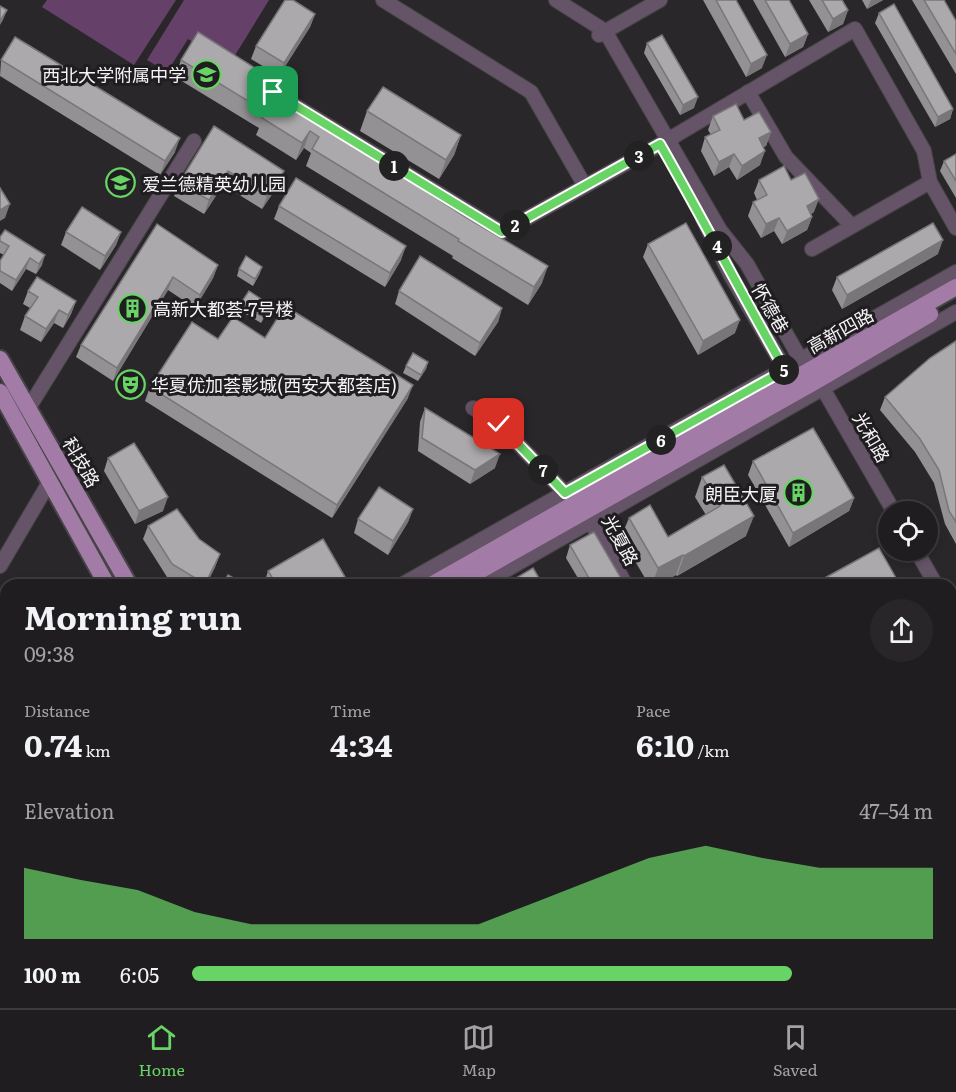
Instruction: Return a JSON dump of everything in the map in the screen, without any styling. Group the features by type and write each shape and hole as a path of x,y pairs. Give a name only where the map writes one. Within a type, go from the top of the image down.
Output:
{"main road":[{"name":"高新四路","path":"464,579 788,375 812,375 956,287"},
{"name":"高新四路","path":"442,579 579,507 812,375 956,299"},
{"name":"科技路","path":"0,359 126,579"},
{"name":"科技路","path":"0,392 104,579"}],"street":[{"path":"383,0 531,92 585,186"},
{"name":"怀德巷","path":"544,0 602,33"},
{"name":"怀德巷","path":"556,0 602,33 664,141 720,230 747,264 812,375"},
{"path":"602,33 660,0"},
{"path":"273,92 502,232 664,141 855,29 924,151 930,182 956,228"},
{"path":"748,92 786,157 852,226"},
{"path":"28,409 194,141"},
{"name":"怀德巷","path":"664,141 731,276 788,375"},
{"path":"812,249 930,182"},
{"path":"812,375 956,272"},
{"path":"812,375 956,312"},
{"name":"光和路","path":"812,375 887,501"},
{"name":"光夏路","path":"473,408 499,424 579,507 622,579"},
{"path":"0,566 50,481"},
{"path":"415,579 579,507"},
{"path":"488,579 579,507"},
{"path":"922,561 933,579"}],"shaded area":[{"path":"47,0 176,0 134,65 42,7"},
{"path":"184,0 269,0 229,65 188,39 167,72 147,60"}],"building":[{"path":"285,0 293,0 315,14 284,63 256,46"},
{"path":"716,0 736,0 767,55 751,64"},
{"path":"765,0 789,0 808,34 790,44"},
{"path":"822,0 842,0 848,10 833,19"},
{"path":"924,0 944,0 956,21 956,54"},
{"path":"894,4 953,109 938,117 879,13"},
{"path":"0,6 7,10 0,21"},
{"path":"198,32 271,78 267,89 464,216 548,266 534,287 312,149 319,137 310,131 302,143 262,118 266,112 181,60"},
{"path":"662,35 698,97 683,105 647,43"},
{"path":"15,37 180,138 165,161 1,60"},
{"path":"383,87 461,135 446,160 367,111"},
{"path":"736,104 744,120 759,112 771,132 759,138 765,151 742,166 734,154 719,162 705,137 720,130 713,116"},
{"path":"214,126 284,171 267,196 228,171 209,200 179,183"},
{"path":"956,154 956,181 944,161"},
{"path":"784,166 791,180 805,173 819,199 807,206 812,217 787,231 779,218 766,224 753,202 767,195 759,180"},
{"path":"296,178 406,246 390,273 279,206"},
{"path":"0,188 10,204 0,210"},
{"path":"82,207 121,232 105,256 66,232"},
{"path":"686,223 740,320 703,341 648,244"},
{"path":"933,223 943,240 847,295 837,277"},
{"name":"高新大都荟-7号楼","path":"157,224 218,265 200,295 173,277 117,368 81,345"},
{"path":"5,230 45,255 39,264 30,258 16,280 0,271 0,261 9,246 0,241"},
{"path":"246,256 262,267 255,279 239,269"},
{"path":"420,256 502,308 480,343 399,291"},
{"path":"37,277 76,301 68,315 59,310 46,329 25,316 38,297 28,291"},
{"path":"249,291 270,305 263,317 241,303"},
{"path":"285,306 413,385 337,505 150,387 192,322 218,339 233,317 265,338"},
{"path":"956,341 956,522 949,511 939,470 920,439 885,397 930,358"},
{"path":"413,353 428,362 421,375 406,366"},
{"path":"425,408 500,454 475,470 422,438"},
{"name":"朗臣大厦","path":"813,428 854,498 793,533 753,461"},
{"path":"134,443 168,497 139,511 108,458"},
{"path":"724,465 754,516 684,556 658,568 629,518 650,505 668,537 720,506 702,477"},
{"path":"379,487 413,509 393,541 358,519"},
{"path":"177,509 199,539 220,554 208,579 197,579 172,564 148,526"},
{"path":"594,532 621,579 590,579 570,545"},
{"path":"323,539 345,577 342,579 273,579 268,571"},
{"path":"878,549 878,561 886,561 897,579 823,579"},
{"path":"533,568 539,579 514,579"}],"place":[{"name":"西北大学附属中学","path":"207,74"},
{"name":"爱兰德精英幼儿园","path":"121,183"},
{"name":"高新大都荟-7号楼","path":"132,308"},
{"name":"华夏优加荟影城(西安大都荟店)","path":"130,384"},
{"name":"朗臣大厦","path":"798,493"}],"route":[{"path":"273,92 502,232 660,144 785,370 565,493 499,424"}]}
